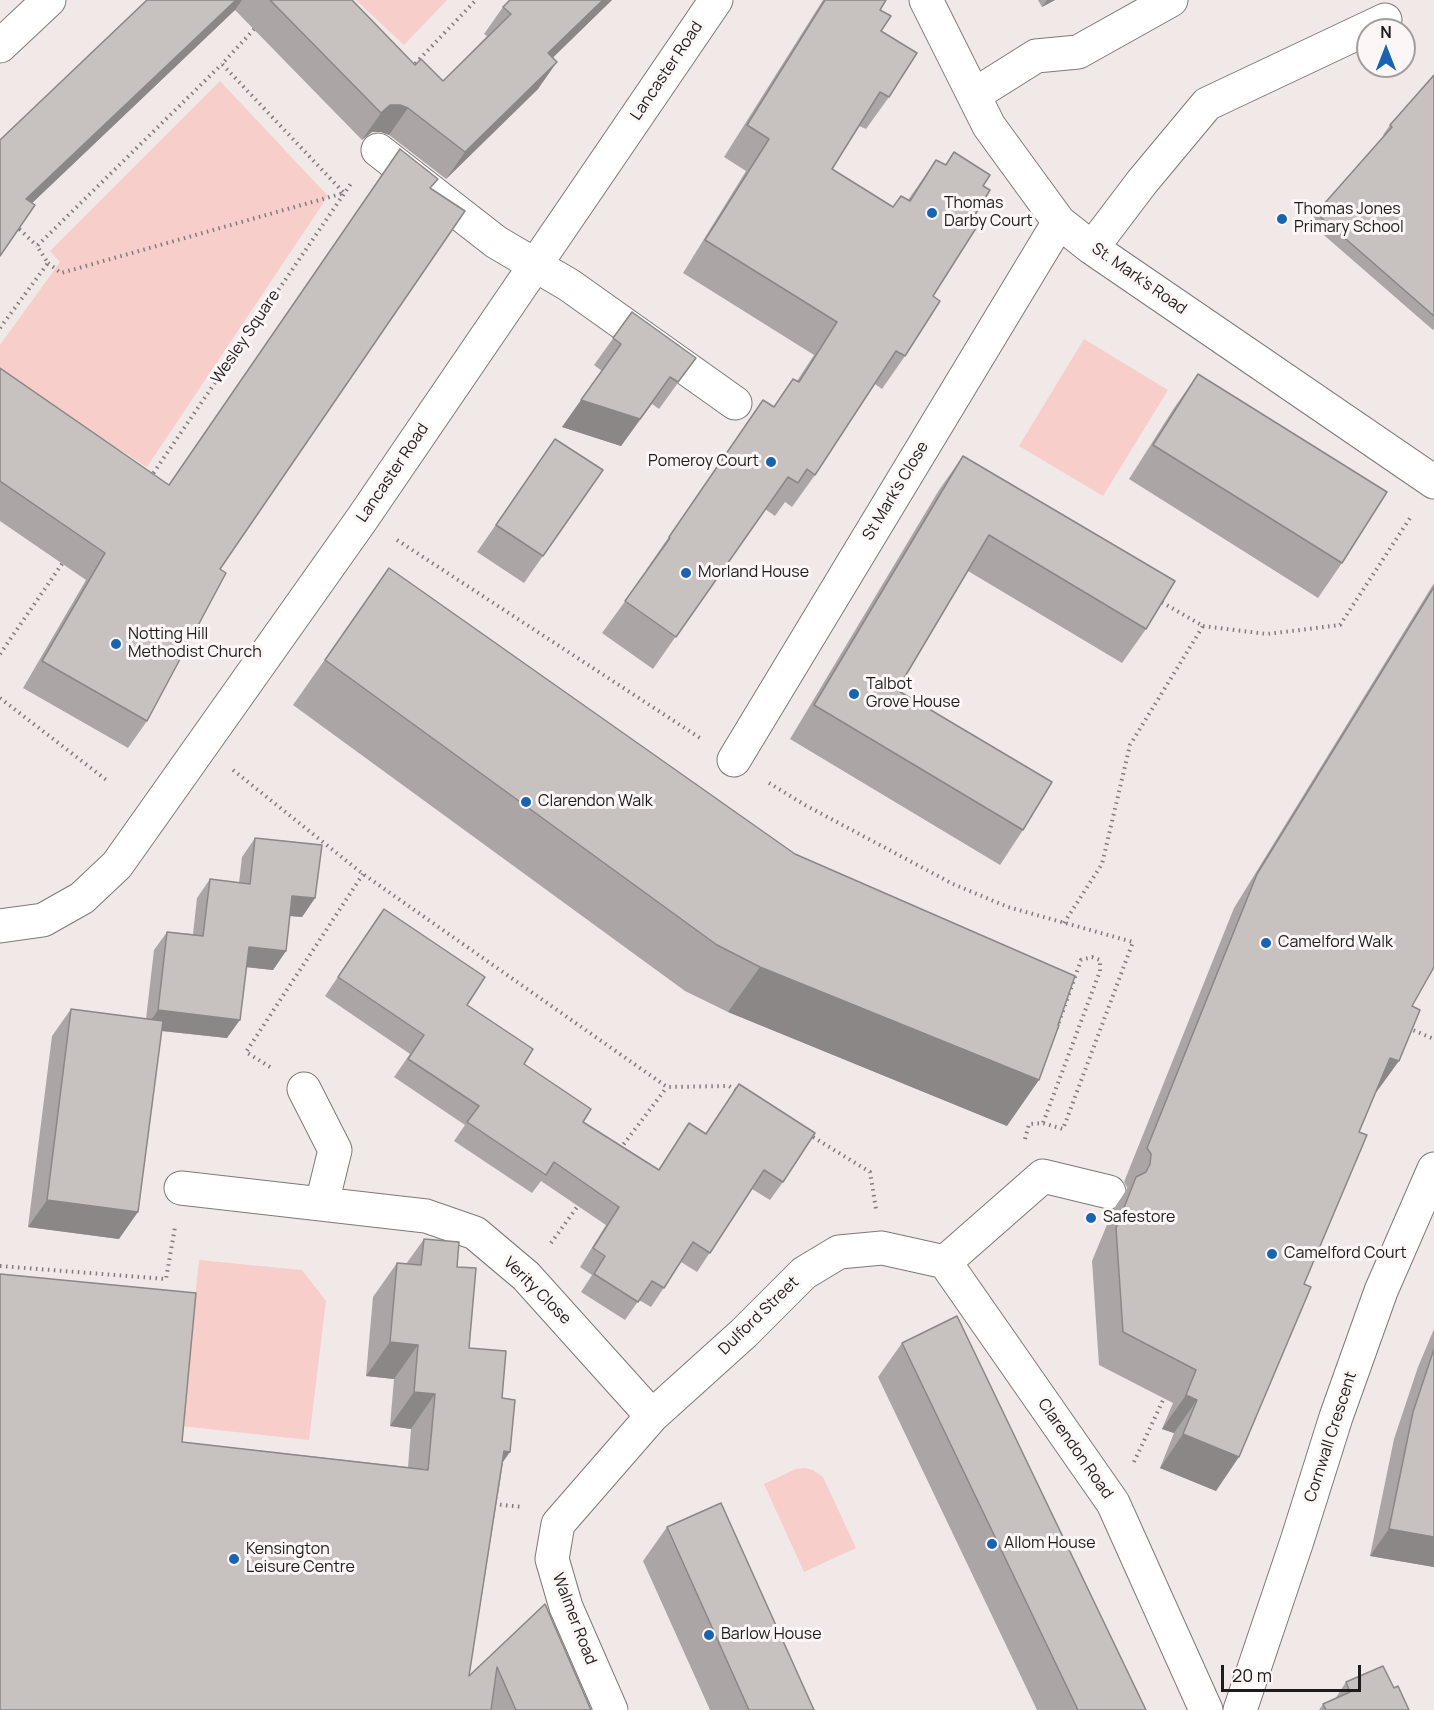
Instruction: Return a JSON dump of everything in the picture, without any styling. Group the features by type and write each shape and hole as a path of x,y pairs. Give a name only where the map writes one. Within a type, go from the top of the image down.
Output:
{"street":[{"path":"0,46 49,0"},
{"name":"Lancaster Road","path":"0,926 43,920 81,898 117,865 362,519 716,0"},
{"name":"St. Mark's Road","path":"926,0 989,126 1059,222 1092,248 1434,482"},
{"path":"974,95 1036,56 1078,52 1171,0"},
{"path":"1092,248 1142,182 1207,105 1356,34"},
{"path":"378,150 496,242 533,266 569,285 735,403"},
{"name":"St Mark's Close","path":"734,760 1059,222"},
{"path":"304,1089 335,1150 322,1203"},
{"name":"Cornwall Crescent","path":"1240,1710 1336,1417 1382,1291 1434,1169"},
{"path":"882,1248 945,1262 1043,1176 1109,1192"},
{"name":"Verity Close","path":"181,1188 426,1216 475,1233 526,1276 652,1416"},
{"name":"Dulford Street","path":"652,1416 744,1333 804,1273 839,1252 882,1248"},
{"name":"Clarendon Road","path":"945,1262 1113,1503 1206,1710"},
{"name":"Walmer Road","path":"611,1710 566,1607 552,1559 558,1524 652,1416"}],"path":[{"path":"407,73 476,0"},
{"path":"37,246 222,64 259,24"},
{"path":"8,217 37,246 48,263 61,273 344,193 222,64"},
{"name":"Wesley Square","path":"146,484 344,193 378,150"},
{"path":"0,328 48,263"},
{"path":"1151,596 1203,626 1267,634 1340,625 1415,510"},
{"path":"362,519 805,806 953,884 1008,908 1133,942 1063,1130 1043,1123 1029,1124 1024,1145"},
{"path":"0,654 70,552"},
{"path":"1064,923 1102,864 1130,746 1203,626"},
{"path":"0,698 109,782"},
{"path":"202,746 363,874 667,1087 729,1086 739,1092"},
{"path":"304,1089 246,1052 363,874"},
{"path":"1043,1123 1100,971 1100,960 1092,957 1081,960 1055,1033"},
{"path":"1401,1025 1434,1040"},
{"path":"617,1153 667,1087"},
{"path":"800,1129 870,1172 882,1248"},
{"path":"0,1266 166,1279 181,1188"},
{"path":"526,1276 582,1200"},
{"path":"1113,1503 1169,1389"},
{"path":"485,1503 567,1513"}],"shaded area":[{"path":"356,0 447,0 404,45"},
{"path":"220,81 328,196 147,467 0,374 0,345 60,262 50,251"},
{"path":"1084,339 1168,390 1103,496 1019,446"},
{"path":"199,1260 302,1270 326,1301 309,1440 181,1426"},
{"path":"805,1468 823,1477 856,1548 804,1572 764,1484 796,1469"}],"building":[{"path":"147,0 236,0 26,199 35,205 0,256 0,140"},
{"path":"270,0 352,0 415,65 421,59 443,81 511,14 503,7 510,0 603,0 548,53 557,62 465,152 408,108 390,105 381,113"},
{"path":"825,0 886,0 880,10 891,16 881,31 917,53 889,97 880,92 832,169 893,207 901,196 910,201 936,160 946,165 954,152 990,175 983,186 990,190 972,220 978,225 933,296 940,301 905,356 896,351 815,475 807,469 798,483 788,477 676,637 625,601 763,400 774,407 793,379 799,382 837,322 705,240 769,139 747,125"},
{"path":"1434,75 1434,316 1316,213 1392,127 1390,125"},
{"path":"400,149 438,179 430,188 465,211 220,569 226,573 147,721 42,661 105,553 0,481 0,368 169,485"},
{"name":"Pomeroy Court","path":"632,312 696,358 678,382 670,377 640,419 581,400 621,344 613,338"},
{"path":"1198,374 1387,492 1342,563 1153,445"},
{"path":"555,439 603,470 543,556 496,525"},
{"path":"963,456 1175,581 1146,629 989,535 897,690 1052,782 1023,830 814,705"},
{"path":"389,568 795,854 1075,976 1039,1080 760,967 717,945 325,660"},
{"path":"1434,587 1434,967 1412,1006 1420,1010 1399,1061 1390,1058 1359,1132 1367,1135 1304,1284 1311,1287 1239,1457 1183,1434 1197,1400 1186,1395 1196,1370 1123,1332 1116,1228 1136,1177 1146,1172 1150,1164 1151,1154 1147,1148 1257,874"},
{"path":"255,838 322,845 315,898 292,896 286,951 249,947 240,1020 158,1010 167,932 203,936 210,879 250,884"},
{"path":"384,909 485,977 467,1005 533,1049 524,1064 591,1109 583,1122 659,1170 689,1123 706,1134 739,1084 815,1133 783,1182 764,1170 710,1253 693,1242 664,1288 652,1281 638,1302 594,1274 605,1256 593,1248 619,1207 554,1162 546,1175 467,1122 479,1106 408,1059 424,1035 338,977"},
{"path":"71,1009 163,1021 138,1212 47,1200"},
{"path":"424,1239 459,1242 457,1267 476,1268 469,1348 506,1351 502,1398 515,1400 510,1452 504,1451 469,1676 545,1604 591,1710 516,1710 497,1667 491,1710 0,1710 0,1274 196,1293 182,1442 428,1470 435,1394 414,1392 418,1345 390,1342 397,1263 421,1265"},
{"path":"957,1316 1146,1710 1078,1710 902,1343"},
{"path":"1434,1349 1434,1537 1389,1529 1413,1412"},
{"path":"721,1503 814,1710 749,1710 667,1527"},
{"path":"1383,1666 1394,1688 1398,1686 1409,1710 1326,1710 1323,1704 1350,1692 1346,1682"}],"place":[{"name":"Thomas Darby Court","path":"932,213"},
{"name":"Thomas Jones Primary School","path":"1282,219"},
{"name":"Pomeroy Court","path":"771,462"},
{"name":"Morland House","path":"686,573"},
{"name":"Notting Hill Methodist Church","path":"116,644"},
{"name":"Talbot Grove House","path":"854,694"},
{"name":"Clarendon Walk","path":"526,802"},
{"name":"Camelford Walk","path":"1266,943"},
{"name":"Safestore","path":"1091,1218"},
{"name":"Camelford Court","path":"1272,1254"},
{"name":"Allom House","path":"992,1544"},
{"name":"Kensington Leisure Centre","path":"234,1559"},
{"name":"Barlow House","path":"709,1635"}]}
